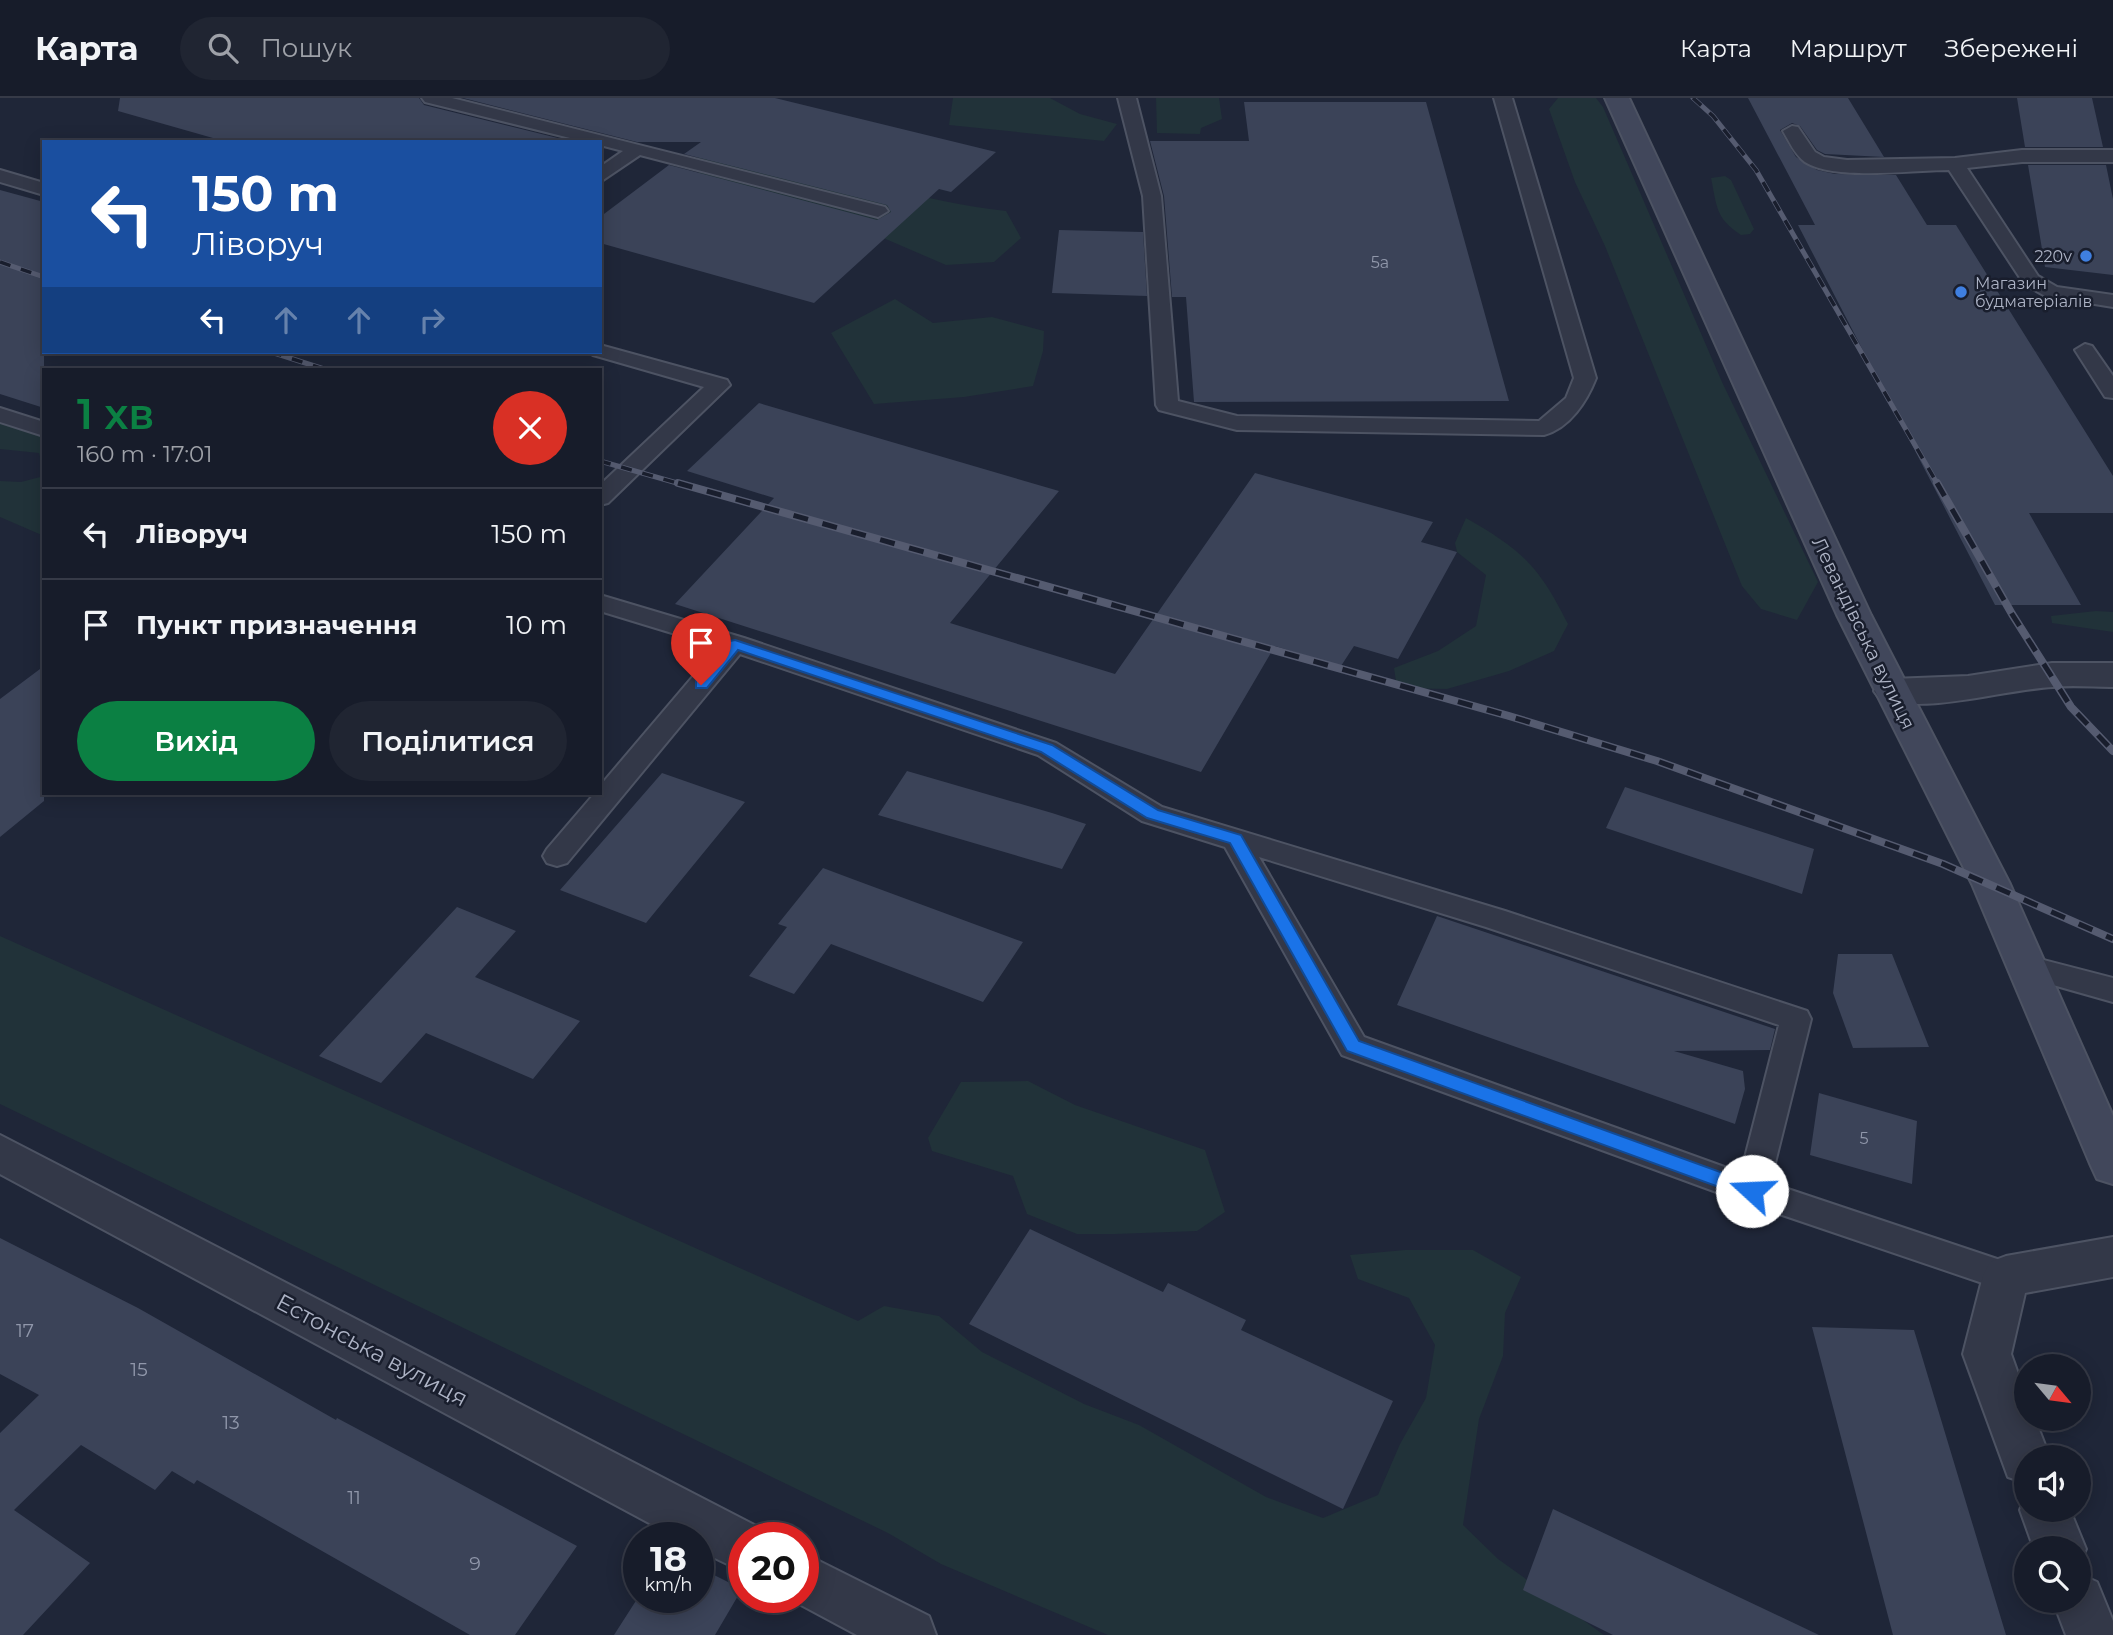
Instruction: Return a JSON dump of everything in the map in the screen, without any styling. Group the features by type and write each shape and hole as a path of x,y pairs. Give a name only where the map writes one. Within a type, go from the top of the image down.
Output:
{"main road":[{"name":"Левандівська вулиця","path":"1617,98 1804,509 1892,691 1991,884 2024,966 2113,1166"}],"street":[{"path":"1892,691 1968,688 2052,675 2113,675"},
{"name":"Естонська вулиця","path":"0,1153 728,1539"},
{"path":"2020,1445 1987,1354 2006,1276 2113,1257"},
{"path":"819,1587 910,1635"},
{"path":"2084,1613 2092,1635"}],"lane":[{"path":"432,98 601,140"},
{"path":"1127,98 1152,196 1167,405 1237,423 1544,428 1576,401 1585,378 1503,98"},
{"path":"1792,131 1808,156 1819,162 1847,166 1955,164 2022,156 2113,156"},
{"path":"602,140 878,211"},
{"path":"602,175 637,149"},
{"path":"1955,164 2031,280 2052,292 2113,301"},
{"path":"0,176 42,188"},
{"path":"2085,350 2113,392"},
{"path":"602,352 719,385 602,496"},
{"path":"0,415 42,428"},
{"path":"602,604 735,644 1046,749 1152,814 1495,919 1796,1018 1752,1191"},
{"path":"557,856 735,644"},
{"path":"1235,839 1353,1046 1752,1191 2006,1276"},
{"path":"2024,966 2113,990"}],"shaded area":[{"path":"953,98 1050,98 1080,114 1117,124 1104,141 949,125"},
{"path":"1156,98 1219,98 1222,119 1201,128 1200,134 1157,133"},
{"path":"1558,98 1596,98 1603,107 1722,382 1818,582 1797,620 1761,609 1742,586 1605,246 1575,182 1549,109"},
{"path":"726,140 899,191 1006,211 1021,238 994,262 946,265 830,215 704,185 693,160"},
{"path":"1725,176 1731,180 1754,229 1750,234 1741,235 1732,229 1718,211 1711,178"},
{"path":"895,299 933,323 992,317 1044,331 1043,351 1033,386 964,397 874,404 831,333"},
{"path":"0,408 42,423 42,464 39,453 0,449"},
{"path":"42,477 42,535 0,517 0,481 21,482"},
{"path":"1466,518 1501,540 1527,561 1548,587 1568,624 1554,651 1509,671 1447,689 1397,688 1394,668 1438,651 1476,626 1486,575 1457,552 1455,543"},
{"path":"2113,612 2113,632 2052,623 2051,616"},
{"path":"0,936 858,1321 884,1306 939,1316 982,1352 1084,1404 1139,1425 1266,1497 1323,1518 1378,1495 1400,1444 1426,1398 1435,1345 1409,1298 1358,1279 1350,1255 1405,1250 1473,1250 1521,1277 1505,1313 1503,1356 1479,1419 1463,1525 1498,1559 1604,1635 1108,1635 941,1564 888,1533 0,1104"},
{"path":"1028,1081 1075,1105 1205,1150 1225,1212 1197,1231 1077,1234 1027,1214 1013,1176 932,1151 928,1138 961,1082"}],"building":[{"path":"120,98 419,98 424,105 566,140 220,140 118,111"},
{"path":"463,98 775,98 996,152 951,192 939,189 814,303 602,244 602,215 669,165 877,220 891,212 887,205 684,154 701,142 637,142"},
{"path":"1748,98 1848,98 1884,157 1825,154 1817,150 1800,126 1792,123 1780,130 1796,157 1817,170 1835,174 1896,175 1927,225 1956,225 2113,476 2113,513 2029,513 2081,605 1995,605 1798,225 1815,225"},
{"path":"2017,98 2092,98 2103,147 2025,147"},
{"path":"1244,102 1426,102 1509,401 1194,402 1186,297 1172,297 1164,196 1150,141 1249,141"},
{"path":"2028,165 2106,165 2113,199 2113,275 2045,267"},
{"path":"0,190 42,201 42,407 0,394"},
{"path":"1059,230 1143,232 1147,296 1052,293"},
{"path":"759,403 1059,491 950,623 1115,674 1255,473 1433,522 1421,542 1457,552 1398,659 1354,646 1341,666 1275,646 1201,772 675,604 774,498 687,471"},
{"path":"42,668 44,801 0,837 0,699"},
{"path":"907,771 1086,824 1062,869 878,815"},
{"path":"662,773 745,802 646,923 560,890"},
{"path":"1625,787 1814,849 1802,894 1606,828"},
{"path":"823,868 1023,942 983,1002 831,944 794,994 749,976 787,927 778,924"},
{"path":"457,907 516,931 475,977 580,1021 533,1079 426,1033 381,1083 319,1056"},
{"path":"1437,916 1775,1029 1770,1050 1674,1051 1743,1071 1745,1089 1735,1124 1397,1005"},
{"path":"1838,954 1892,954 1929,1047 1853,1048 1833,993"},
{"path":"1819,1093 1917,1121 1912,1184 1810,1155"},
{"path":"1030,1229 1163,1292 1168,1283 1246,1320 1241,1330 1393,1401 1343,1509 969,1324"},
{"path":"0,1238 138,1308 336,1420 337,1418 577,1546 515,1635 470,1635 197,1480 194,1484 172,1471 155,1490 81,1445 14,1510 90,1563 23,1635 0,1635 0,1433 39,1395 0,1374"},
{"path":"1812,1327 1914,1330 2006,1635 1893,1635"},
{"path":"1553,1509 1819,1635 1613,1635 1523,1590"},
{"path":"714,1575 728,1582 728,1613 715,1635 614,1635 628,1613 714,1613"}],"railway":[{"path":"1693,98 1713,116 1756,170 1938,485"},
{"path":"0,262 42,276"},
{"path":"277,354 321,368"},
{"path":"602,462 684,485"},
{"path":"678,483 1509,716 1657,761 1943,864 2113,939"},
{"path":"1937,483 2012,614 2071,707 2113,751"}],"place":[{"name":"220v","path":"2086,256"},
{"name":"Магазин будматеріалів","path":"1961,292"}],"route":[{"path":"701,685 735,644 1046,749 1152,814 1235,839 1353,1046 1752,1191"}]}
